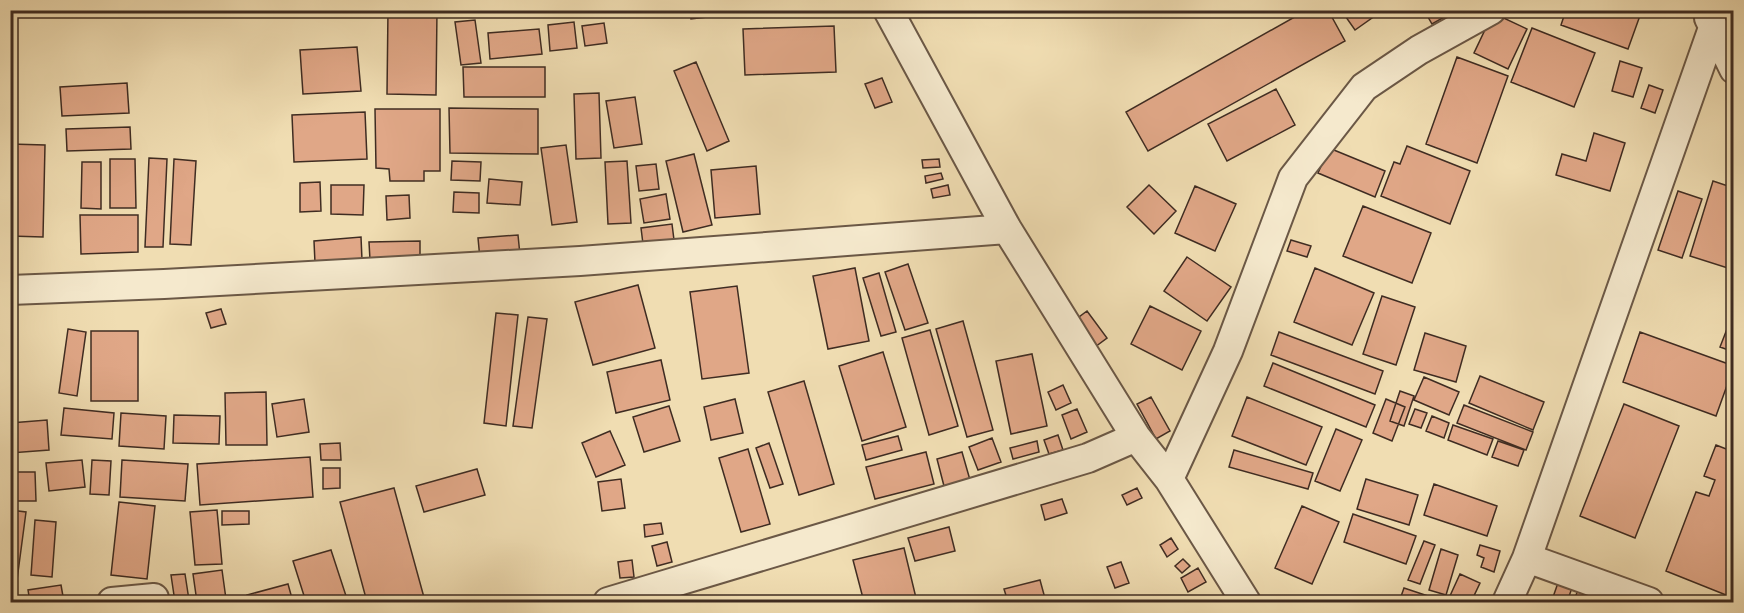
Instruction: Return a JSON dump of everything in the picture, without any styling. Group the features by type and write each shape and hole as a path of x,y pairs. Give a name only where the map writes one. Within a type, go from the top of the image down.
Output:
{"street":[{"path":"888,10 1007,229 1136,437 1168,479 1246,603"},
{"path":"1168,479 1228,351 1293,178 1364,87 1419,50 1491,10"},
{"path":"1710,19 1734,69"},
{"path":"1507,603 1527,558 1710,19"},
{"path":"10,290 568,261 1007,229"},
{"path":"608,603 1088,458 1136,437"},
{"path":"1527,558 1649,603"},
{"path":"112,603 154,598"}],"building":[{"path":"388,10 437,10 436,95 387,94"},
{"path":"543,10 564,10 564,17 543,16"},
{"path":"571,10 590,10 590,13 571,15"},
{"path":"690,10 768,10 691,19"},
{"path":"1307,10 1328,10 1345,41 1148,151 1126,112"},
{"path":"1341,10 1377,10 1379,13 1355,30"},
{"path":"1424,10 1455,10 1455,11 1432,24"},
{"path":"1566,10 1642,10 1628,49 1561,25"},
{"path":"1493,13 1527,29 1508,69 1474,53"},
{"path":"475,20 481,63 461,65 455,22"},
{"path":"574,22 577,48 550,51 548,25"},
{"path":"604,23 607,43 585,46 582,26"},
{"path":"834,26 836,72 745,75 743,29"},
{"path":"1532,28 1595,53 1574,107 1511,82"},
{"path":"539,29 542,54 490,59 488,33"},
{"path":"357,47 361,91 303,94 300,50"},
{"path":"1457,57 1508,76 1477,163 1426,144"},
{"path":"1620,61 1642,68 1633,97 1612,91"},
{"path":"696,62 729,141 707,151 674,71"},
{"path":"463,67 545,67 545,97 464,97"},
{"path":"882,78 892,102 875,108 865,84"},
{"path":"127,83 129,113 62,116 60,87"},
{"path":"1649,85 1663,90 1655,113 1641,108"},
{"path":"1276,89 1295,125 1227,161 1208,124"},
{"path":"599,93 601,158 576,159 574,94"},
{"path":"635,97 642,144 614,148 606,101"},
{"path":"449,108 538,109 538,154 450,153"},
{"path":"375,109 440,109 440,171 424,171 424,181 390,181 389,169 376,168"},
{"path":"365,112 367,159 294,162 292,115"},
{"path":"130,127 131,149 67,151 66,129"},
{"path":"1594,133 1625,143 1610,191 1556,175 1562,154 1586,161"},
{"path":"10,144 45,145 43,237 10,236"},
{"path":"566,145 577,222 552,225 541,148"},
{"path":"1407,146 1470,171 1450,224 1381,196 1394,162 1400,164"},
{"path":"1329,148 1385,171 1375,197 1318,173"},
{"path":"694,154 712,225 683,232 666,161"},
{"path":"149,158 167,159 163,247 145,247"},
{"path":"110,159 135,159 136,208 110,208"},
{"path":"174,159 196,161 191,245 170,244"},
{"path":"939,159 940,167 923,168 922,160"},
{"path":"452,161 481,162 480,181 451,180"},
{"path":"627,161 631,223 608,224 605,162"},
{"path":"82,162 101,162 101,209 81,208"},
{"path":"656,164 659,189 639,191 636,166"},
{"path":"756,166 760,214 715,218 711,170"},
{"path":"941,173 943,179 926,183 925,176"},
{"path":"489,179 522,182 520,205 487,203"},
{"path":"1713,181 1734,188 1734,270 1690,256"},
{"path":"320,182 321,211 300,212 300,183"},
{"path":"331,185 364,185 363,215 331,214"},
{"path":"948,185 950,195 933,198 931,189"},
{"path":"1149,185 1176,211 1154,234 1127,207"},
{"path":"1195,186 1236,204 1215,251 1175,233"},
{"path":"1678,191 1702,199 1682,258 1658,250"},
{"path":"454,192 479,193 479,213 453,212"},
{"path":"666,194 670,219 644,223 640,199"},
{"path":"409,195 410,218 387,220 386,196"},
{"path":"1363,206 1431,233 1412,283 1343,256"},
{"path":"80,215 138,215 138,252 81,254"},
{"path":"672,224 674,240 643,244 641,228"},
{"path":"518,235 520,255 480,259 478,238"},
{"path":"361,237 362,260 315,263 314,241"},
{"path":"1291,240 1311,246 1307,257 1287,251"},
{"path":"420,241 420,260 370,260 369,242"},
{"path":"1187,257 1231,287 1207,321 1164,291"},
{"path":"908,264 928,323 905,330 885,272"},
{"path":"855,268 869,341 828,349 813,276"},
{"path":"1315,268 1374,293 1352,345 1294,322"},
{"path":"879,273 896,332 881,336 863,278"},
{"path":"638,285 655,348 593,365 575,302"},
{"path":"737,286 749,373 702,379 690,292"},
{"path":"1382,296 1415,307 1396,365 1363,354"},
{"path":"1150,306 1201,331 1182,370 1131,344"},
{"path":"221,309 226,324 211,328 206,313"},
{"path":"1087,311 1107,338 1095,347 1075,320"},
{"path":"1734,311 1734,352 1720,347"},
{"path":"496,313 518,315 506,426 484,423"},
{"path":"528,317 547,319 532,428 513,426"},
{"path":"963,321 993,430 967,437 936,329"},
{"path":"68,329 86,332 77,396 59,393"},
{"path":"930,330 958,426 929,435 902,338"},
{"path":"91,331 138,331 138,401 91,401"},
{"path":"1279,332 1383,371 1375,394 1271,355"},
{"path":"1640,332 1734,366 1716,416 1623,382"},
{"path":"1425,333 1466,346 1456,382 1414,370"},
{"path":"883,352 906,427 862,441 839,366"},
{"path":"1032,354 1047,426 1011,434 996,361"},
{"path":"661,360 670,400 616,413 607,372"},
{"path":"1273,363 1375,405 1366,427 1264,386"},
{"path":"1480,376 1544,402 1533,430 1469,403"},
{"path":"1424,377 1459,392 1449,415 1414,400"},
{"path":"804,381 834,484 799,495 768,392"},
{"path":"1063,385 1071,403 1056,410 1048,392"},
{"path":"1400,391 1414,396 1404,426 1390,421"},
{"path":"266,392 267,445 226,445 225,393"},
{"path":"1151,397 1170,431 1156,439 1137,404"},
{"path":"1247,397 1322,427 1306,465 1232,436"},
{"path":"304,399 309,432 277,437 272,404"},
{"path":"735,399 743,433 711,440 704,407"},
{"path":"1386,399 1405,407 1392,441 1373,433"},
{"path":"1624,404 1679,426 1635,538 1580,516"},
{"path":"1464,405 1533,432 1526,450 1457,423"},
{"path":"669,406 680,441 644,452 633,417"},
{"path":"64,408 114,413 112,439 61,435"},
{"path":"1077,409 1087,432 1071,439 1062,415"},
{"path":"1415,409 1427,413 1421,428 1409,424"},
{"path":"121,413 166,416 164,449 119,446"},
{"path":"174,415 220,416 219,444 173,443"},
{"path":"1432,416 1449,423 1444,438 1426,431"},
{"path":"47,420 49,450 10,453 10,423"},
{"path":"1453,425 1493,439 1487,455 1448,440"},
{"path":"1336,429 1362,440 1340,491 1315,481"},
{"path":"610,431 625,465 596,477 582,443"},
{"path":"1058,435 1063,450 1049,454 1044,440"},
{"path":"898,436 902,450 866,460 862,445"},
{"path":"992,438 1001,462 978,470 969,447"},
{"path":"1037,441 1039,452 1013,459 1010,448"},
{"path":"1498,441 1524,450 1518,466 1492,457"},
{"path":"340,443 341,460 321,460 320,444"},
{"path":"769,443 783,484 770,488 756,448"},
{"path":"1716,445 1734,452 1734,589 1731,597 1666,571 1696,492 1709,496 1715,480 1704,476"},
{"path":"748,449 770,524 741,532 719,458"},
{"path":"1234,450 1313,473 1308,489 1229,467"},
{"path":"926,452 934,484 875,499 866,467"},
{"path":"962,452 970,480 944,486 937,459"},
{"path":"310,457 313,497 200,505 197,464"},
{"path":"82,460 85,487 49,491 46,463"},
{"path":"92,460 111,461 109,495 90,494"},
{"path":"122,460 188,464 185,501 120,497"},
{"path":"323,468 340,468 340,488 323,489"},
{"path":"477,469 485,495 424,512 416,486"},
{"path":"10,472 35,472 36,501 10,501"},
{"path":"621,479 625,508 602,511 598,482"},
{"path":"1366,479 1418,495 1409,525 1357,509"},
{"path":"1434,484 1497,506 1487,536 1424,515"},
{"path":"394,488 425,601 367,602 340,502"},
{"path":"1137,488 1142,498 1127,505 1122,495"},
{"path":"1062,499 1067,513 1045,520 1041,505"},
{"path":"119,502 155,506 147,579 111,575"},
{"path":"1302,506 1339,522 1312,584 1275,568"},
{"path":"10,510 26,512 17,580 10,579"},
{"path":"217,510 222,564 195,565 190,512"},
{"path":"222,511 249,511 249,524 222,525"},
{"path":"1353,514 1416,536 1406,564 1344,542"},
{"path":"35,520 56,522 52,577 31,575"},
{"path":"661,523 663,534 645,537 644,525"},
{"path":"949,527 955,551 915,561 908,538"},
{"path":"1171,538 1178,549 1167,557 1160,545"},
{"path":"1424,541 1435,545 1420,584 1408,580"},
{"path":"667,542 672,562 657,566 652,546"},
{"path":"1480,545 1500,551 1494,572 1481,567 1484,558 1477,555"},
{"path":"904,548 917,602 864,602 853,560"},
{"path":"1441,549 1458,555 1446,595 1429,590"},
{"path":"331,550 348,602 306,602 293,561"},
{"path":"1183,559 1190,566 1182,573 1175,566"},
{"path":"632,560 634,577 620,578 618,562"},
{"path":"1121,562 1129,583 1115,588 1107,567"},
{"path":"1198,568 1206,582 1188,592 1181,578"},
{"path":"222,570 226,599 197,602 193,574"},
{"path":"185,574 189,600 175,602 171,575"},
{"path":"1460,574 1480,583 1471,602 1460,602 1449,598"},
{"path":"1040,580 1046,602 1008,602 1004,589"},
{"path":"1559,580 1573,585 1567,602 1552,600"},
{"path":"288,584 293,602 249,602 247,595"},
{"path":"61,585 64,602 30,602 28,590"},
{"path":"1404,588 1446,602 1399,602"},
{"path":"1579,588 1617,602 1573,602"},
{"path":"830,596 832,602 812,602"}]}
